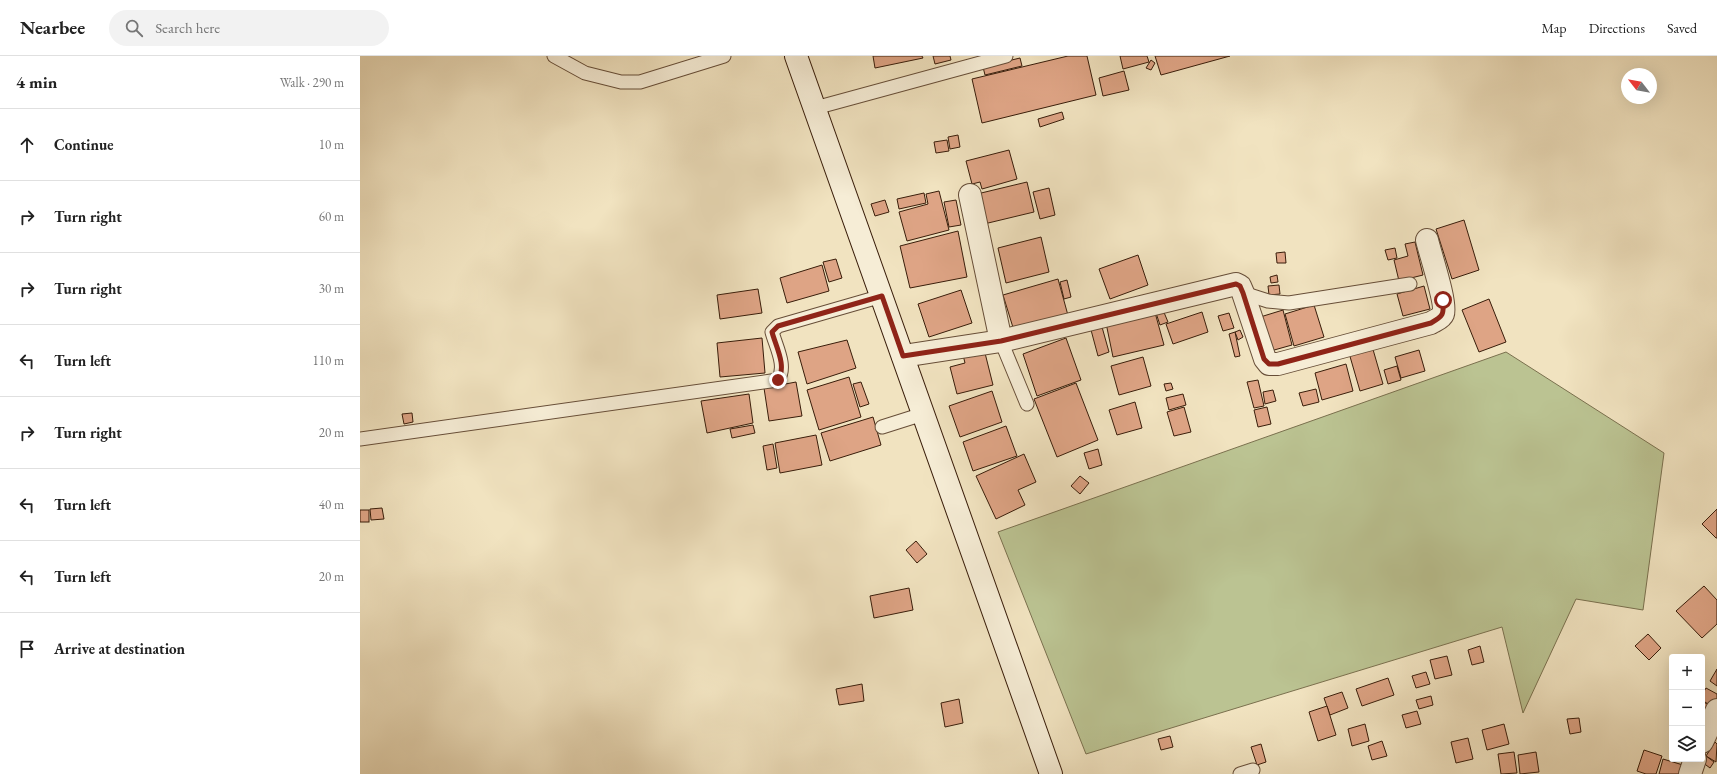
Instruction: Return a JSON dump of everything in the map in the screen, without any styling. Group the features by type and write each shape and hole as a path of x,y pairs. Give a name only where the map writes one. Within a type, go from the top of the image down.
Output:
{"street":[{"path":"796,56 1051,774"},
{"path":"970,195 1001,341"},
{"path":"903,356 1001,341 1236,284 1240,286 1243,293 1264,359 1269,364 1278,364 1431,323 1440,318 1444,312 1443,300 1427,240"},
{"path":"1705,736 1717,710"},
{"path":"1690,774 1694,762"}],"lane":[{"path":"554,56 585,73 621,82 640,82 724,56"},
{"path":"815,108 1006,56"},
{"path":"1243,293 1268,301 1289,302 1410,284"},
{"path":"360,439 778,380 782,373 782,367 772,332 774,328 882,296"},
{"path":"1001,341 1027,404"},
{"path":"882,427 923,414"},
{"path":"1240,774 1253,770"}],"green space":[{"path":"1506,352 1664,453 1643,610 1576,599 1523,713 1502,627 1086,754 998,532"}],"building":[{"path":"873,56 922,56 923,58 875,68"},
{"path":"933,56 950,56 951,60 935,64"},
{"path":"1068,56 1087,56 1096,95 982,123 972,79"},
{"path":"1120,56 1147,56 1149,62 1123,69"},
{"path":"1155,56 1230,56 1161,75"},
{"path":"1020,58 1022,66 985,75 983,67"},
{"path":"1151,60 1155,63 1151,70 1146,68"},
{"path":"1124,71 1129,90 1103,96 1099,78"},
{"path":"1062,112 1064,119 1040,127 1038,119"},
{"path":"958,135 960,147 950,149 948,137"},
{"path":"947,140 949,151 936,153 934,142"},
{"path":"1009,150 1017,179 982,189 980,182 972,184 966,161"},
{"path":"1027,182 1034,212 984,224 977,194"},
{"path":"1049,188 1055,215 1040,219 1033,192"},
{"path":"939,191 949,230 907,241 899,212 928,204 926,194"},
{"path":"924,193 926,203 899,209 897,199"},
{"path":"885,200 889,212 875,216 871,204"},
{"path":"956,200 961,225 949,227 944,202"},
{"path":"1464,220 1479,270 1452,279 1436,229"},
{"path":"958,231 967,277 910,288 900,246"},
{"path":"1041,237 1049,272 1006,283 998,248"},
{"path":"1415,242 1423,275 1399,281 1394,260 1408,256 1405,244"},
{"path":"1395,248 1397,258 1388,260 1385,250"},
{"path":"1285,252 1286,263 1277,263 1276,253"},
{"path":"1138,255 1148,285 1110,299 1099,269"},
{"path":"836,259 842,278 829,282 823,262"},
{"path":"822,265 829,291 787,303 780,278"},
{"path":"1277,275 1278,282 1271,283 1270,277"},
{"path":"1058,279 1069,319 1015,334 1003,295"},
{"path":"1067,280 1071,297 1064,299 1060,282"},
{"path":"1279,285 1280,294 1269,295 1268,286"},
{"path":"1424,286 1430,309 1403,316 1397,294"},
{"path":"758,289 762,313 720,319 717,295"},
{"path":"961,290 972,323 929,337 918,304"},
{"path":"1489,299 1506,342 1479,352 1462,310"},
{"path":"1314,305 1324,337 1294,346 1285,314"},
{"path":"1154,309 1164,345 1113,357 1106,323"},
{"path":"1163,310 1168,322 1160,325 1156,313"},
{"path":"1283,310 1292,345 1267,352 1257,318"},
{"path":"1202,312 1208,332 1173,344 1166,324"},
{"path":"1229,313 1234,328 1223,331 1218,316"},
{"path":"1102,327 1109,352 1098,356 1091,330"},
{"path":"1240,330 1243,337 1238,340 1235,332"},
{"path":"1235,332 1240,356 1235,357 1229,334"},
{"path":"762,338 765,373 720,377 717,343"},
{"path":"1066,338 1081,380 1037,396 1023,354"},
{"path":"847,340 856,368 807,384 798,352"},
{"path":"1372,346 1383,384 1360,391 1349,353"},
{"path":"984,349 993,385 957,394 950,367 965,363 963,355"},
{"path":"1419,350 1425,371 1401,378 1395,357"},
{"path":"1143,357 1151,386 1119,395 1111,366"},
{"path":"1346,364 1353,391 1322,400 1315,373"},
{"path":"1397,366 1401,380 1388,384 1384,370"},
{"path":"849,377 861,417 819,430 807,390"},
{"path":"1258,380 1264,406 1254,408 1247,382"},
{"path":"796,382 802,416 769,421 764,388"},
{"path":"861,382 869,404 860,407 853,384"},
{"path":"1076,383 1098,440 1057,457 1034,399"},
{"path":"1171,383 1173,389 1166,391 1164,384"},
{"path":"1316,389 1319,402 1303,406 1299,393"},
{"path":"1273,390 1276,401 1265,404 1263,392"},
{"path":"992,391 1002,422 960,437 949,406"},
{"path":"749,394 753,423 707,433 701,401"},
{"path":"1183,394 1186,405 1169,410 1166,398"},
{"path":"1135,402 1142,428 1117,435 1109,410"},
{"path":"1184,407 1191,432 1174,436 1167,412"},
{"path":"1267,407 1271,424 1258,427 1254,410"},
{"path":"412,413 413,422 404,424 402,414"},
{"path":"873,417 881,445 830,461 821,433"},
{"path":"753,425 755,433 732,438 730,429"},
{"path":"1006,426 1017,456 973,471 963,442"},
{"path":"816,435 822,465 780,473 775,443"},
{"path":"773,444 777,468 767,470 763,446"},
{"path":"1098,449 1102,465 1089,469 1084,453"},
{"path":"1024,454 1036,482 1018,490 1025,505 996,519 976,476"},
{"path":"1080,476 1089,483 1080,494 1071,486"},
{"path":"382,508 384,519 371,520 370,509"},
{"path":"1717,509 1717,538 1716,538 1702,524"},
{"path":"360,510 369,510 369,522 360,522"},
{"path":"916,541 927,554 917,563 906,550"},
{"path":"1704,586 1717,600 1717,624 1702,638 1676,611"},
{"path":"909,588 913,610 874,618 870,596"},
{"path":"1648,634 1661,648 1649,660 1635,646"},
{"path":"1480,646 1484,662 1472,665 1468,650"},
{"path":"1447,656 1452,675 1435,679 1430,660"},
{"path":"1717,669 1717,686 1710,681"},
{"path":"1426,672 1430,684 1416,688 1412,676"},
{"path":"1388,678 1394,695 1362,706 1356,689"},
{"path":"862,684 864,701 839,705 836,689"},
{"path":"1706,688 1717,694 1717,703 1714,708 1705,702"},
{"path":"1342,692 1348,708 1330,715 1324,698"},
{"path":"1431,696 1433,705 1419,709 1416,700"},
{"path":"959,699 963,723 945,727 941,703"},
{"path":"1705,703 1714,708 1709,716 1705,714"},
{"path":"1327,706 1336,735 1318,741 1309,712"},
{"path":"1417,711 1421,724 1406,728 1402,715"},
{"path":"1579,718 1581,732 1570,734 1567,719"},
{"path":"1365,724 1369,741 1352,746 1348,729"},
{"path":"1504,724 1509,744 1487,750 1482,730"},
{"path":"1170,736 1173,747 1161,750 1158,739"},
{"path":"1468,738 1473,759 1456,763 1451,742"},
{"path":"1382,741 1387,756 1372,760 1368,746"},
{"path":"1715,742 1717,744 1716,762 1706,756"},
{"path":"1261,744 1266,762 1257,765 1251,747"},
{"path":"1644,750 1662,756 1656,774 1646,774 1637,771"},
{"path":"1514,752 1517,773 1501,774 1498,754"},
{"path":"1536,752 1539,772 1520,774 1518,755"},
{"path":"1706,756 1714,762 1710,768 1702,762 1705,762"},
{"path":"1663,759 1683,765 1680,774 1659,774"}],"route":[{"path":"778,380 782,373 782,367 772,332 774,328 882,296 903,356 1001,341 1236,284 1240,286 1243,293 1264,359 1269,364 1278,364 1431,323 1440,318 1444,312 1443,300"}]}
